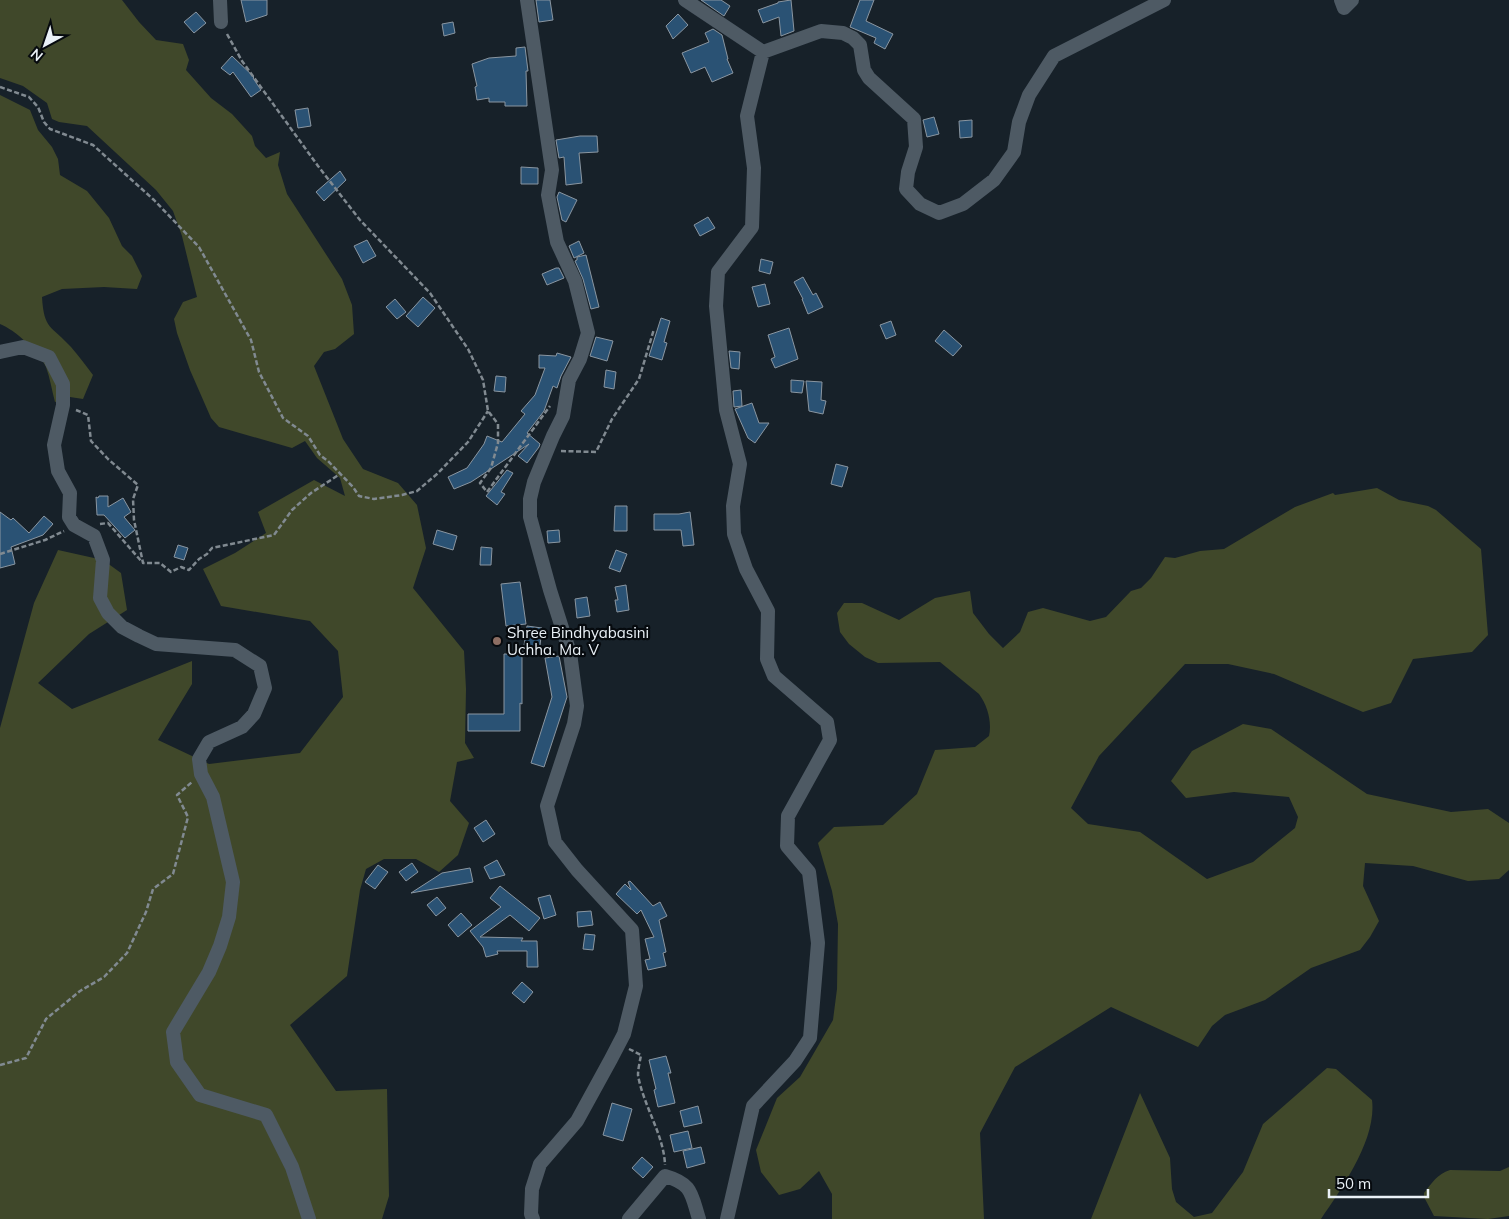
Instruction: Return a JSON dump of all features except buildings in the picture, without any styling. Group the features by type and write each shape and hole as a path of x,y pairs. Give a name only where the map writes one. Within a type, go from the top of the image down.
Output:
{"street":[{"path":"220,0 221,22"},
{"path":"527,0 552,170 548,195 557,242 576,282 588,333 580,359 569,380 563,416 534,482 530,500 530,517 570,653 577,706 574,724 547,806 555,842 577,870 632,930 636,986 624,1034 577,1122 540,1164 532,1189 531,1214 533,1219"},
{"path":"685,0 764,52"},
{"path":"764,52 821,31 843,33 853,38 860,45 864,70 869,78 914,119 916,147 908,172 906,189 920,204 939,213 962,204 994,180 1014,152 1019,122 1029,95 1054,56 1164,0"},
{"path":"1341,0 1344,8 1352,0"},
{"path":"727,1219 753,1106 795,1061 810,1038 818,943 809,872 787,846 788,816 830,740 827,722 774,676 767,659 768,611 746,569 734,534 733,506 740,464 726,410 716,306 718,272 752,227 754,168 748,116 764,52"},
{"path":"0,352 23,348 49,358 63,384 63,405 54,444 58,471 70,493 69,517 74,526 94,536 103,560 100,598 108,613 122,627 156,644 235,650 260,666 265,688 254,714 242,727 209,742 199,759 201,774 212,797 233,882 229,916 220,946 209,972 173,1032 177,1062 200,1095 266,1115 292,1167 309,1219"},
{"path":"629,1219 665,1176 680,1181 691,1192 699,1219"}],"path":[{"path":"221,22 242,60 318,166 360,220 430,293 468,349 483,380 488,410 498,424 498,443 491,468 480,483 487,492 552,404"},
{"path":"0,87 29,97 38,107 44,122 50,129 93,145 154,200 199,247 251,340 259,372 283,418 308,436 320,455 359,496 374,499 417,491 437,474 468,442 488,410"},
{"path":"547,450 596,452 612,419 639,379 654,329"},
{"path":"63,405 88,415 91,441 108,459 138,485 133,498 143,563"},
{"path":"96,525 108,523 143,563 160,563 171,572 181,567 190,570 199,558 207,554 212,548 274,535 298,504 340,474"},
{"path":"0,554 45,540 74,526"},
{"path":"0,1065 26,1058 46,1019 80,991 104,977 127,953 146,912 153,889 174,874 188,817 177,795 201,774"},
{"path":"624,1034 625,1044 629,1049 641,1055 638,1073 648,1110 656,1127 665,1159 665,1176"}],"green space":[{"path":"0,0 122,0 156,40 183,44 189,60 186,70 211,98 232,114 252,136 255,146 266,158 280,152 278,165 287,194 342,279 352,305 354,334 335,349 324,352 314,366 343,439 363,469 398,483 417,505 426,548 413,588 464,651 466,689 465,743 474,758 457,762 450,801 469,823 458,855 439,872 416,859 384,859 366,869 360,890 347,976 290,1025 336,1091 387,1089 389,1196 382,1219 0,1219 0,728 34,603 58,550 103,560 121,573 127,610 89,634 38,683 72,709 192,661 192,684 158,740 209,764 300,753 343,697 338,651 310,621 221,606 203,569 235,553 266,533 258,512 314,480 345,496 340,478 317,458 305,441 292,448 219,427 211,418 190,370 174,319 183,302 197,297 182,236 173,211 156,190 87,126 59,122 52,119 47,103 23,86 0,78"},
{"path":"0,95 30,110 38,130 52,147 58,159 60,175 87,191 109,218 122,246 132,256 142,276 137,289 104,287 62,289 42,297 47,322 71,347 93,375 83,399 70,397 55,402 43,361 19,336 0,324"},
{"path":"1377,488 1399,500 1428,506 1436,510 1481,549 1488,635 1472,652 1413,659 1391,703 1363,712 1274,674 1228,664 1185,664 1099,756 1071,808 1088,824 1140,832 1207,879 1253,862 1295,828 1298,817 1289,797 1234,792 1186,798 1171,781 1192,751 1243,724 1271,729 1367,794 1451,812 1488,809 1509,823 1509,870 1499,879 1468,881 1413,866 1365,863 1363,886 1379,921 1360,950 1311,968 1265,1000 1225,1015 1212,1026 1198,1047 1111,1007 1015,1067 980,1133 984,1219 832,1219 832,1194 819,1171 800,1189 779,1195 761,1172 756,1150 777,1098 800,1077 833,1020 837,989 838,924 832,891 818,843 834,827 883,825 917,794 935,750 975,747 989,736 990,731 987,709 979,694 940,662 878,663 865,657 849,644 840,632 837,613 844,603 862,603 899,620 935,598 970,591 973,613 989,634 1003,648 1020,632 1028,612 1043,608 1090,621 1106,617 1131,591 1141,588 1151,578 1165,557 1175,558 1200,551 1224,549 1295,507 1333,493 1335,495"},
{"path":"1327,1068 1336,1069 1372,1100 1372,1115 1364,1147 1348,1178 1321,1219 1091,1219 1140,1093 1170,1158 1172,1189 1176,1202 1194,1217 1212,1213 1243,1172 1263,1124"},
{"path":"1509,1167 1509,1216 1488,1219 1434,1216 1424,1197 1424,1193 1435,1179 1450,1170 1500,1171"}],"place":[{"name":"Shree Bindhyabasini Uchha. Ma. V","path":"497,641"}]}
